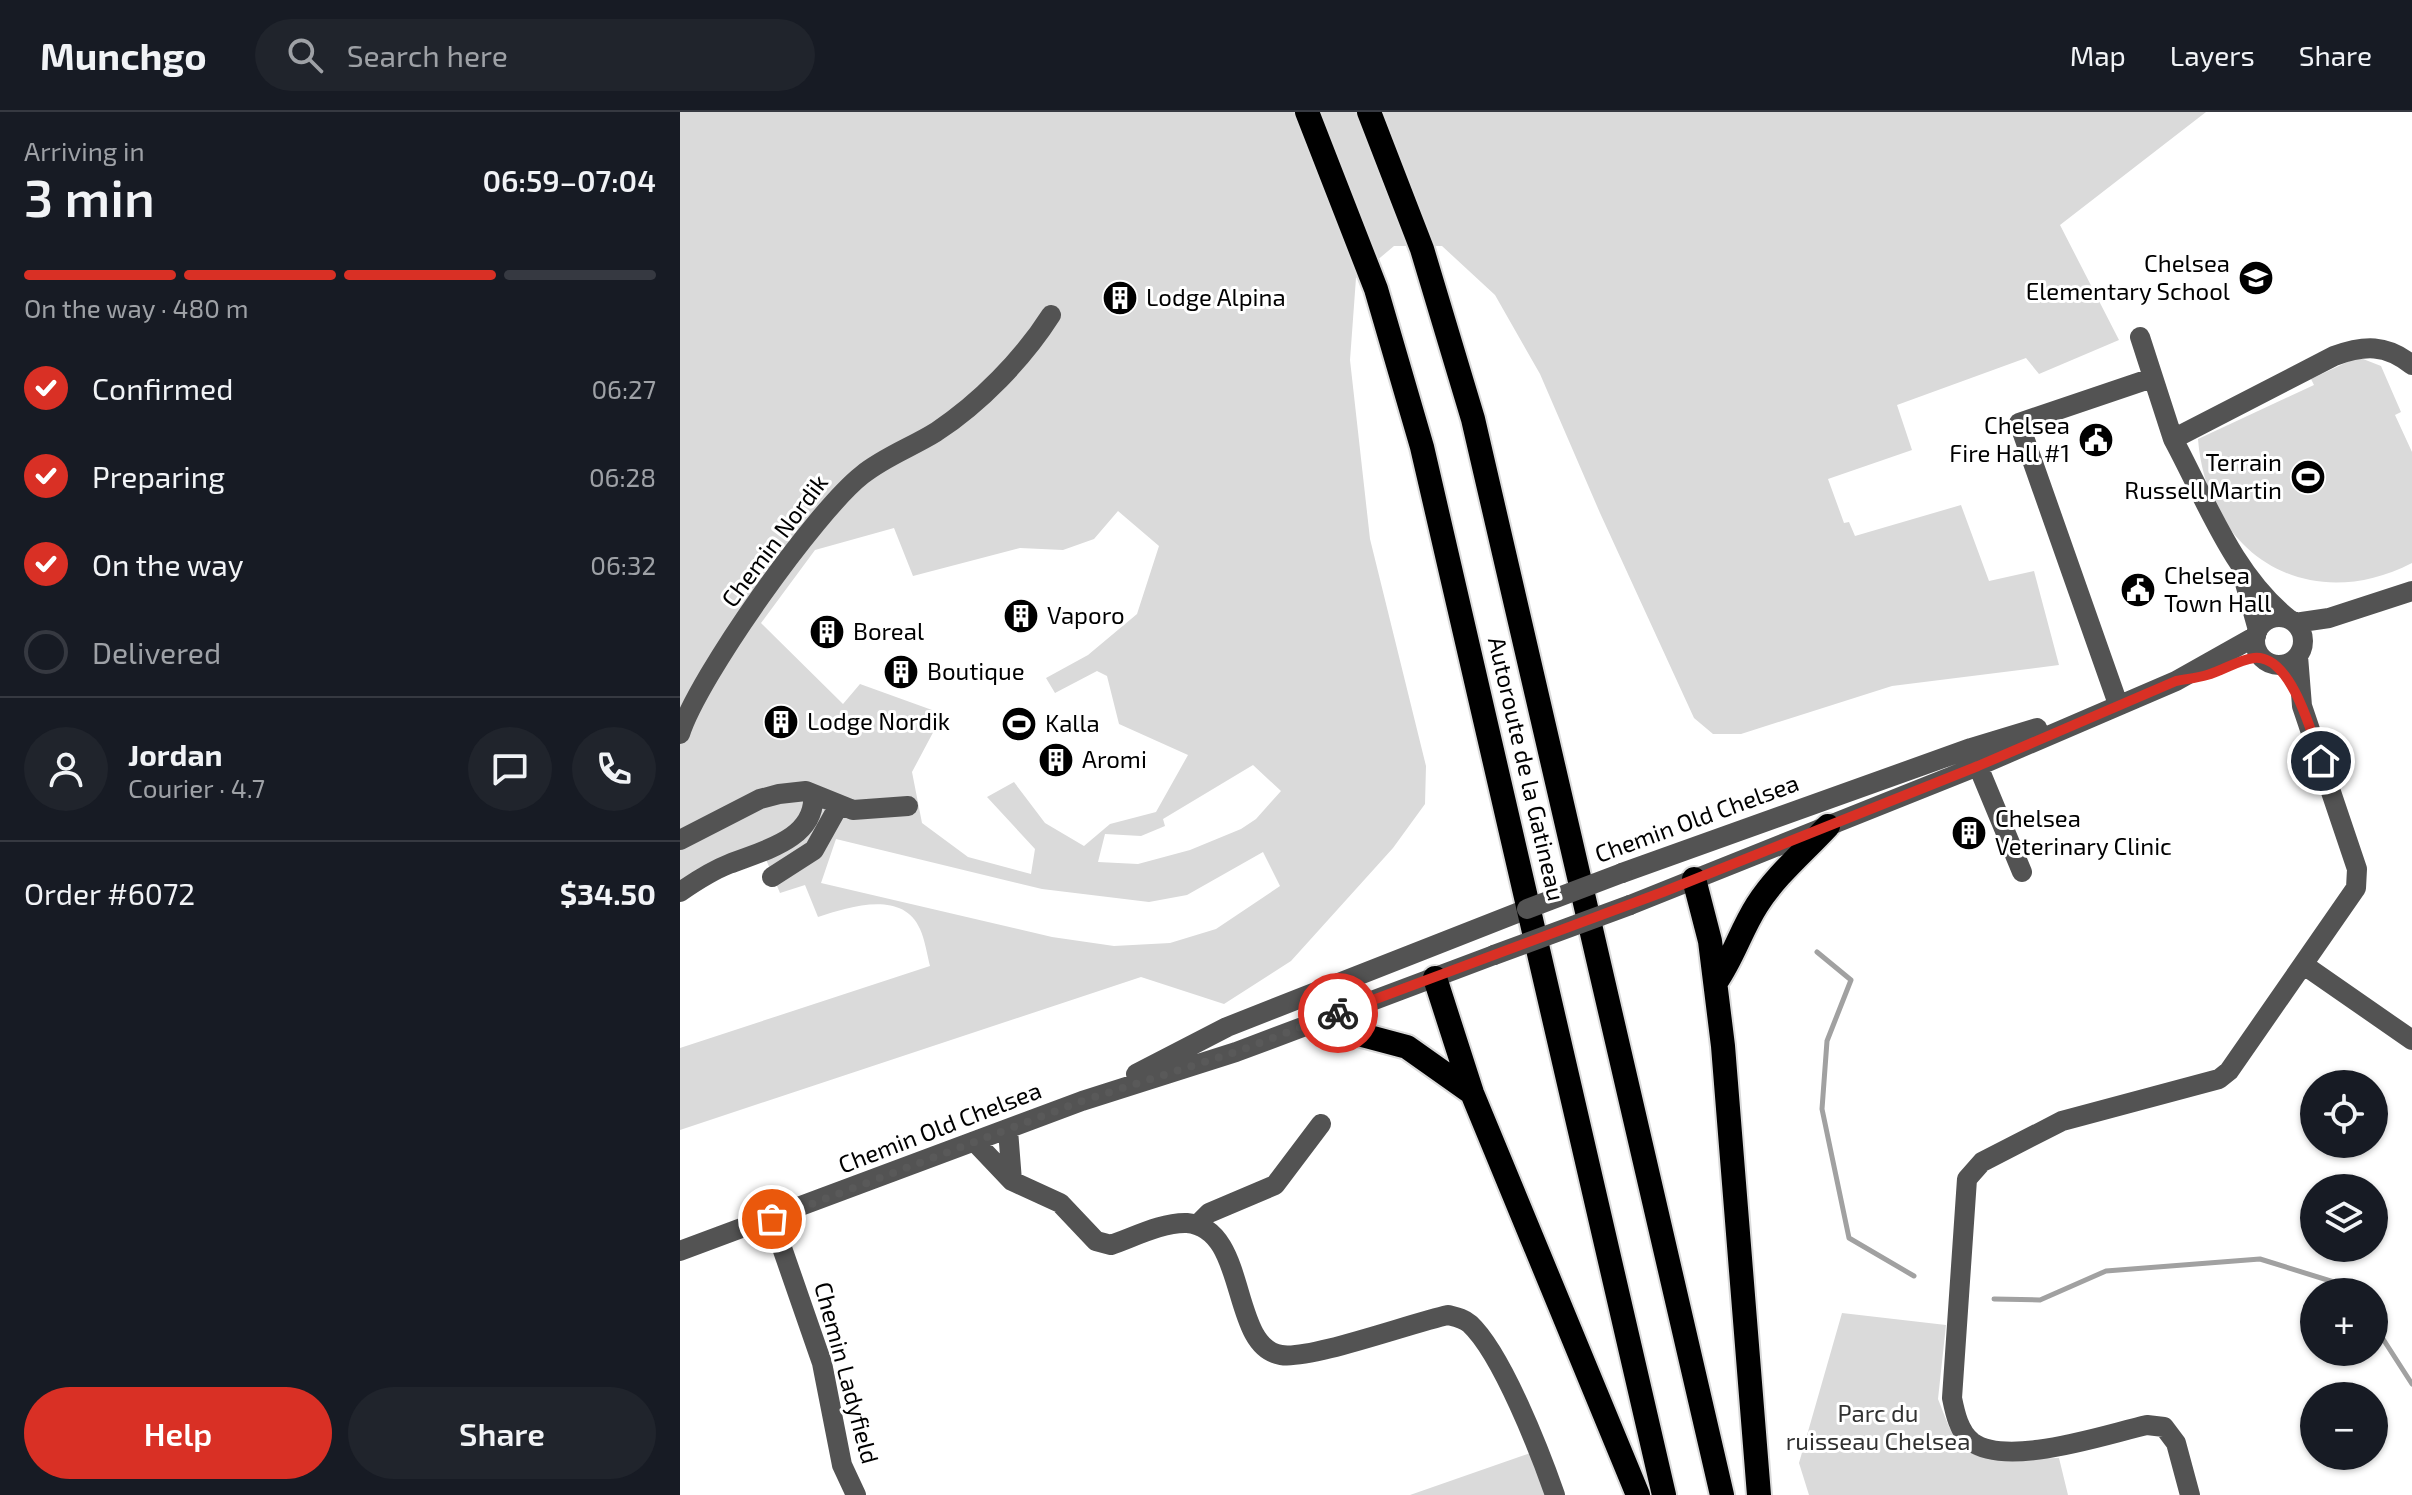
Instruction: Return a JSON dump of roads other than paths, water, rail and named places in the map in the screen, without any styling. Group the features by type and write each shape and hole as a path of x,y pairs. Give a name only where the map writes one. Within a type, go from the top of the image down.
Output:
{"highway":[{"name":"Autoroute de la Gatineau","path":"1307,112 1363,252 1412,409 1664,1495"},
{"name":"Autoroute de la Gatineau","path":"1369,112 1422,249 1476,433 1722,1495"},
{"path":"1716,982 1730,963 1742,930 1763,896 1828,826"},
{"path":"1694,879 1702,900 1716,982 1759,1495"},
{"path":"1435,978 1472,1093 1638,1495"},
{"path":"1313,1022 1407,1047 1472,1093"}],"street":[{"name":"Chemin Nordik","path":"680,734 737,634 829,506 862,474 935,432 978,397 1031,347 1051,315"},
{"path":"2140,337 2173,439 2239,564 2303,636 2300,652 2302,706 2358,878 2356,888 2304,965 2229,1071 2219,1079 2062,1121 1982,1162 1967,1179 1952,1398 1964,1432 1985,1448 2013,1452 2147,1425 2164,1427 2176,1443 2190,1495"},
{"path":"2173,439 2334,356 2359,347 2388,350 2412,365"},
{"path":"2118,704 2019,423 2152,378"},
{"path":"2239,564 2257,633 2256,648 2302,706"},
{"path":"2257,633 2274,618 2316,621 2412,591"},
{"path":"2270,662 2290,663 2321,630 2360,609"},
{"name":"Chemin Old Chelsea","path":"680,1251 1082,1101 1236,1052 1630,905 1978,766 2176,681 2257,633"},
{"name":"Chemin Old Chelsea","path":"2176,681 2207,675 2254,658 2270,662"},
{"name":"Chemin Old Chelsea","path":"1082,1101 1227,1027 1485,925 1971,748 2118,704"},
{"path":"1978,766 2022,872"},
{"path":"680,840 760,799 800,791 838,807 867,811 908,806"},
{"path":"680,892 729,864 762,853 797,833 812,812 813,794"},
{"path":"772,877 821,854 838,807"},
{"path":"797,833 821,854"},
{"path":"1672,855 1694,879"},
{"path":"1435,978 1440,961 1455,937"},
{"path":"2304,965 2412,1040"},
{"path":"1197,1225 1209,1213 1275,1185 1321,1124"},
{"path":"1008,1130 1012,1181"},
{"path":"975,1142 1012,1181 1060,1203 1096,1241 1106,1246 1170,1225 1197,1225 1220,1241 1254,1330 1262,1344 1278,1355 1306,1354 1448,1315 1463,1319 1483,1341 1534,1436 1555,1495"},
{"name":"Chemin Ladyfield","path":"772,1219 822,1363 842,1465 856,1495"}],"waterway":[{"path":"1817,952 1851,980 1827,1041 1822,1109 1849,1238 1914,1276"},
{"path":"1994,1299 2040,1300 2106,1271 2260,1259 2321,1278"},
{"path":"2388,1347 2412,1384"}],"place":[{"name":"Chelsea Elementary School","path":"2256,278"},
{"name":"Lodge Alpina","path":"1120,298"},
{"name":"Chelsea Fire Hall #1","path":"2096,440"},
{"name":"Terrain Russell Martin","path":"2308,477"},
{"name":"Chelsea Town Hall","path":"2138,590"},
{"name":"Vaporo","path":"1021,616"},
{"name":"Boreal","path":"827,632"},
{"name":"Boutique","path":"901,672"},
{"name":"Lodge Nordik","path":"781,722"},
{"name":"Kalla","path":"1019,724"},
{"name":"Aromi","path":"1056,760"},
{"name":"Chelsea Veterinary Clinic","path":"1969,833"}],"park label":[{"name":"Parc du ruisseau Chelsea","path":"1878,1428"}]}
